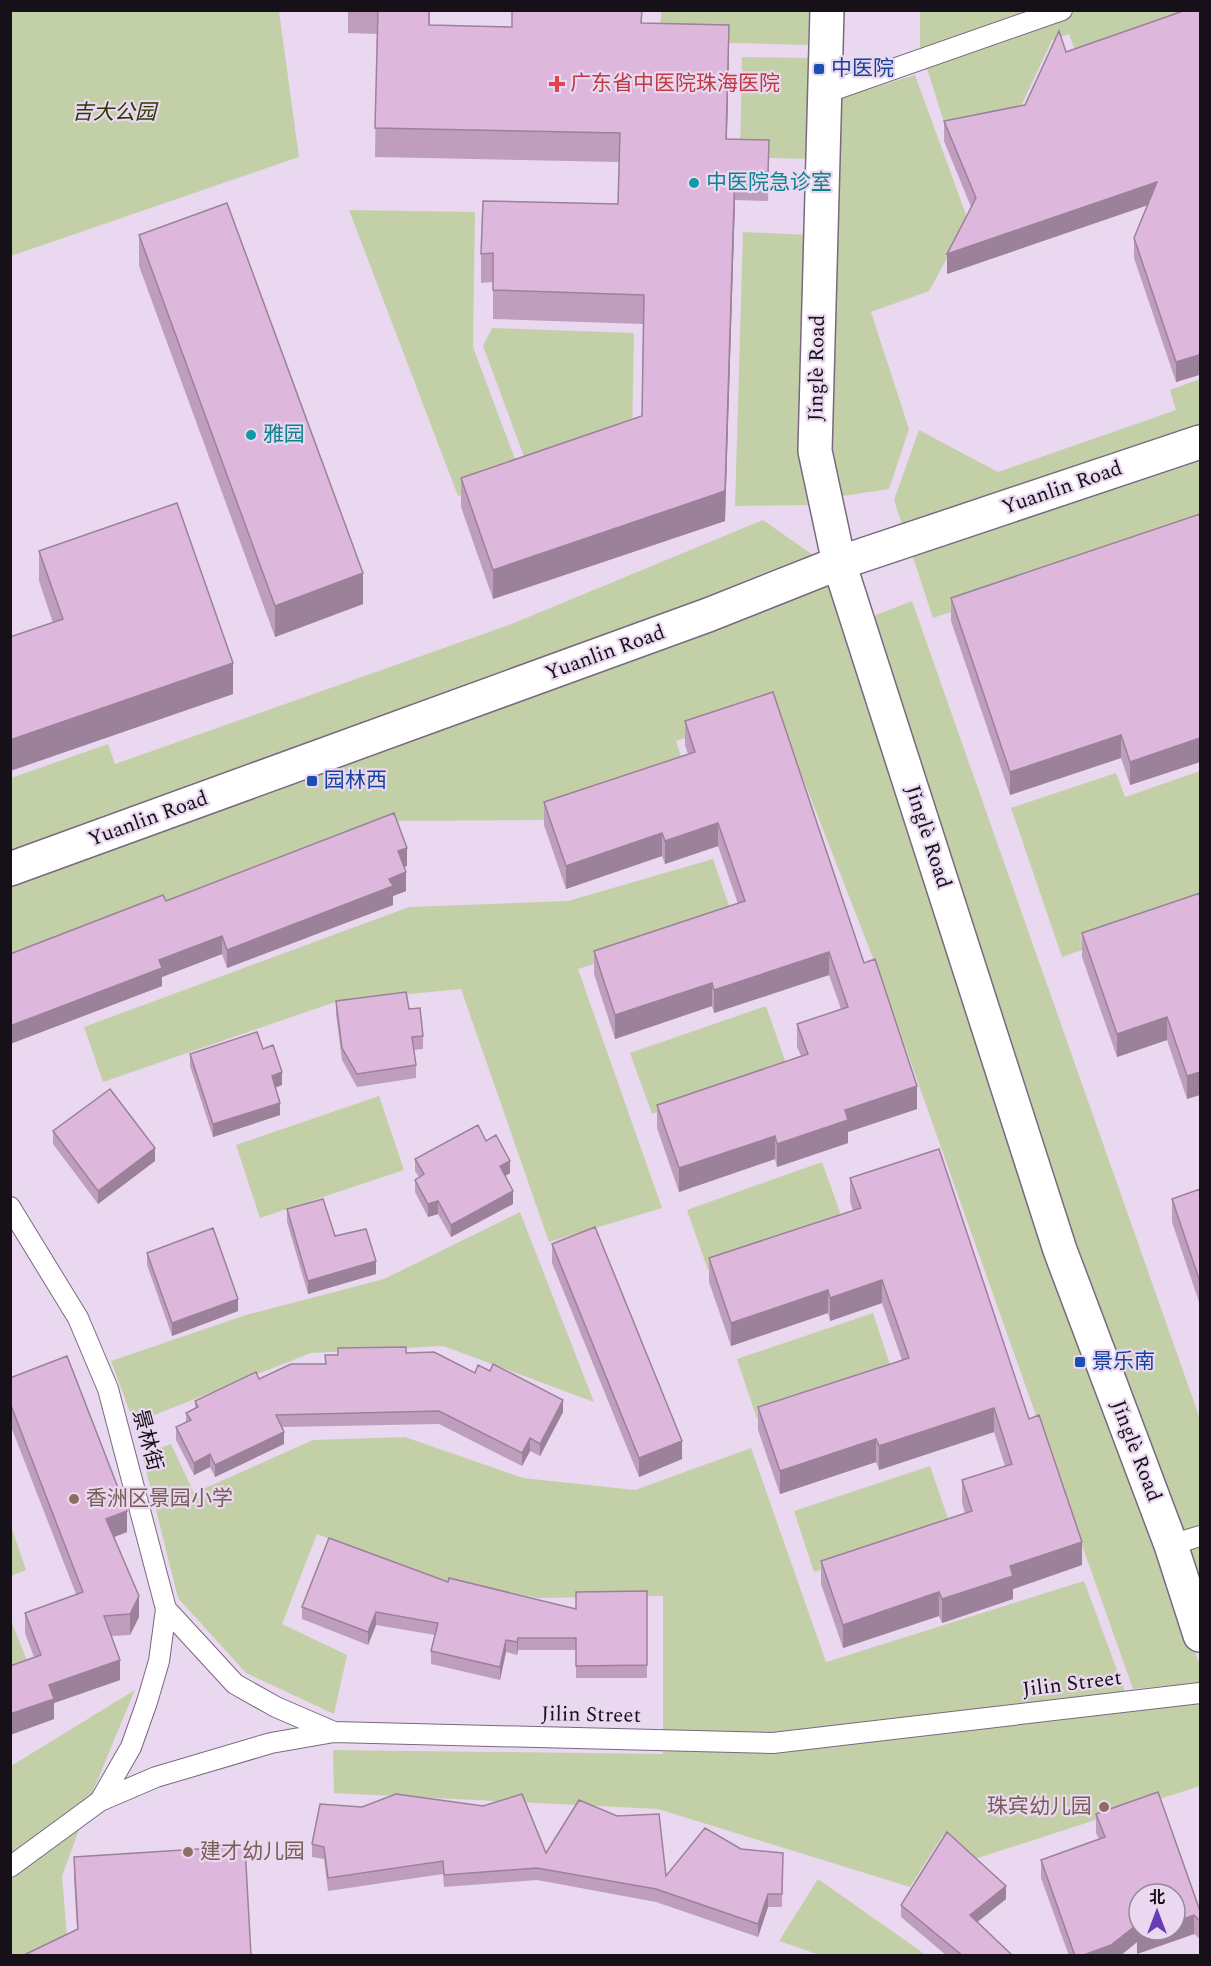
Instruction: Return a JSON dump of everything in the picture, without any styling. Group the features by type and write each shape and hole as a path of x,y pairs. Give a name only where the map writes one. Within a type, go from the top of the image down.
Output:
{"street":[{"name":"Jǐnglè Road","path":"827,10 815,451 839,563 1060,1250 1186,1540 1200,1635"},
{"name":"Yuanlin Road","path":"10,868 708,615 839,563 1200,442"}],"lane":[{"path":"825,93 1062,10"},
{"name":"景林街","path":"10,1207 78,1318 108,1389 166,1609 159,1661 143,1713 131,1747 100,1801"},
{"path":"166,1609 235,1684 276,1707 334,1732"},
{"name":"Jilin Street","path":"10,1867 100,1801 210,1759 271,1743 334,1732 773,1743 1200,1693"}],"green space":[{"name":"吉大公园","path":"10,11 279,11 299,157 11,256"},
{"path":"661,11 809,11 808,45 660,41"},
{"path":"920,11 1200,11 1078,59 1069,34 1052,40 1017,115 946,129 920,46"},
{"path":"742,57 812,58 809,159 740,157"},
{"path":"915,75 968,220 929,291 871,312 909,429 889,489 836,497 823,439 834,100"},
{"path":"349,210 475,212 473,347 521,475 458,496"},
{"path":"743,232 810,235 812,505 735,506"},
{"path":"492,328 634,333 632,437 529,470 483,346"},
{"path":"1200,379 1200,529 933,618 894,500 919,430 998,472 1176,410 1170,390"},
{"path":"763,520 837,572 1200,1666 1200,1683 1133,1689 882,981 776,709 676,741 686,771 542,820 397,821 11,962 11,778 108,744 115,764 509,625"},
{"path":"912,601 1200,1419 1200,1592 1073,1251 868,618"},
{"path":"1200,771 1200,909 1062,957 1011,808 1116,773 1125,797"},
{"path":"713,859 734,920 578,969 662,1208 549,1242 461,989 338,1001 103,1082 84,1027 409,907 568,901"},
{"path":"766,1006 787,1066 652,1114 630,1053"},
{"path":"379,1096 404,1170 260,1218 236,1145"},
{"path":"822,1162 844,1223 708,1270 687,1210"},
{"path":"520,1212 594,1402 443,1346 311,1353 134,1423 111,1361 246,1315 384,1279"},
{"path":"873,1313 893,1374 757,1419 737,1359"},
{"path":"405,1437 523,1478 635,1490 751,1448 826,1662 1084,1581 1132,1710 1200,1701 1200,1786 972,1860 943,1835 910,1887 658,1809 334,1793 333,1750 663,1754 663,1596 538,1598 421,1576 317,1534 282,1624 347,1655 334,1714 246,1673 178,1598 142,1454 171,1444 194,1493 313,1440"},
{"path":"930,1466 951,1527 814,1572 794,1511"},
{"path":"11,1526 26,1570 10,1576"},
{"path":"10,1618 30,1668 10,1675"},
{"path":"135,1690 95,1786 62,1876 68,1949 50,1955 11,1956 11,1766"},
{"path":"818,1879 926,1955 820,1955 779,1941"}],"building":[{"path":"378,10 429,10 429,25 512,27 512,10 642,10 641,23 729,25 726,139 769,140 768,172 735,171 725,491 493,570 461,478 642,416 644,295 493,290 493,253 481,254 483,201 618,204 620,133 375,128"},
{"path":"1186,10 1200,10 1200,352 1199,355 1176,362 1134,238 1157,182 947,254 976,198 944,121 1025,105 1059,31 1066,52"},
{"name":"雅园","path":"227,203 363,573 275,606 139,235"},
{"path":"177,503 233,663 10,740 10,637 63,619 39,551"},
{"path":"1200,514 1200,738 1130,762 1121,735 1010,772 951,598"},
{"path":"773,692 864,963 875,959 917,1086 845,1110 848,1120 777,1144 775,1136 679,1168 657,1105 808,1054 797,1024 848,1007 829,952 714,990 712,983 615,1015 594,951 745,901 718,823 665,841 662,833 566,866 544,802 695,752 685,721"},
{"path":"394,813 407,848 398,851 406,872 389,879 393,886 227,950 222,936 159,960 162,968 10,1026 10,954 163,895 166,901"},
{"path":"1200,893 1200,1072 1187,1076 1167,1017 1117,1034 1082,933"},
{"path":"406,992 409,1009 420,1008 423,1036 412,1037 416,1065 357,1074 342,1048 336,1001"},
{"path":"257,1032 263,1049 273,1045 282,1072 272,1076 280,1103 213,1124 190,1054"},
{"path":"110,1089 155,1148 98,1191 53,1131"},
{"path":"478,1125 486,1141 496,1135 510,1161 500,1166 513,1191 451,1225 438,1201 428,1204 415,1180 424,1174 415,1159"},
{"path":"939,1149 1029,1419 1039,1415 1082,1542 1010,1566 1013,1576 942,1599 939,1592 843,1625 821,1561 972,1511 962,1480 1012,1464 994,1408 879,1446 876,1439 780,1471 758,1407 909,1358 882,1280 830,1298 828,1290 731,1323 709,1258 861,1208 850,1178"},
{"path":"1200,1189 1200,1282 1172,1199"},
{"path":"323,1199 335,1236 366,1229 376,1261 308,1281 287,1209"},
{"path":"595,1227 682,1441 639,1458 552,1244"},
{"path":"213,1228 238,1299 172,1323 147,1253"},
{"path":"406,1347 406,1353 434,1352 475,1373 478,1365 490,1371 493,1364 563,1400 540,1444 530,1438 522,1453 439,1411 276,1415 284,1432 215,1465 210,1454 194,1463 176,1427 191,1420 186,1413 198,1407 195,1401 256,1372 259,1379 291,1364 326,1364 325,1355 338,1355 338,1348"},
{"path":"67,1356 127,1511 106,1519 139,1596 130,1614 104,1616 120,1660 49,1685 54,1699 10,1714 10,1666 41,1655 25,1613 83,1592 10,1403 10,1378"},
{"path":"329,1538 448,1582 449,1578 576,1609 576,1592 647,1591 647,1665 576,1666 576,1638 518,1638 517,1642 506,1640 500,1667 431,1651 438,1623 376,1612 368,1632 302,1607"},
{"path":"1158,1792 1200,1911 1200,1921 1194,1915 1187,1918 1187,1882 1127,1882 1127,1932 1111,1945 1075,1956 1041,1860 1105,1837 1096,1814"},
{"path":"396,1794 483,1806 522,1794 546,1853 579,1800 617,1816 659,1814 666,1876 705,1828 741,1849 783,1853 782,1894 768,1894 758,1924 656,1889 537,1868 444,1875 443,1861 328,1878 324,1847 312,1844 320,1804 362,1807"},
{"path":"947,1832 1006,1886 970,1915 1013,1956 963,1956 901,1905"},
{"path":"245,1846 251,1956 22,1956 78,1929 74,1857"}],"place":[{"name":"中医院","path":"819,69"},
{"name":"广东省中医院珠海医院","path":"557,84"},
{"name":"中医院急诊室","path":"694,183"},
{"name":"雅园","path":"251,435"},
{"name":"园林西","path":"312,781"},
{"name":"景乐南","path":"1080,1362"},
{"name":"香洲区景园小学","path":"74,1499"},
{"name":"珠宾幼儿园","path":"1104,1807"},
{"name":"建才幼儿园","path":"188,1852"}]}
